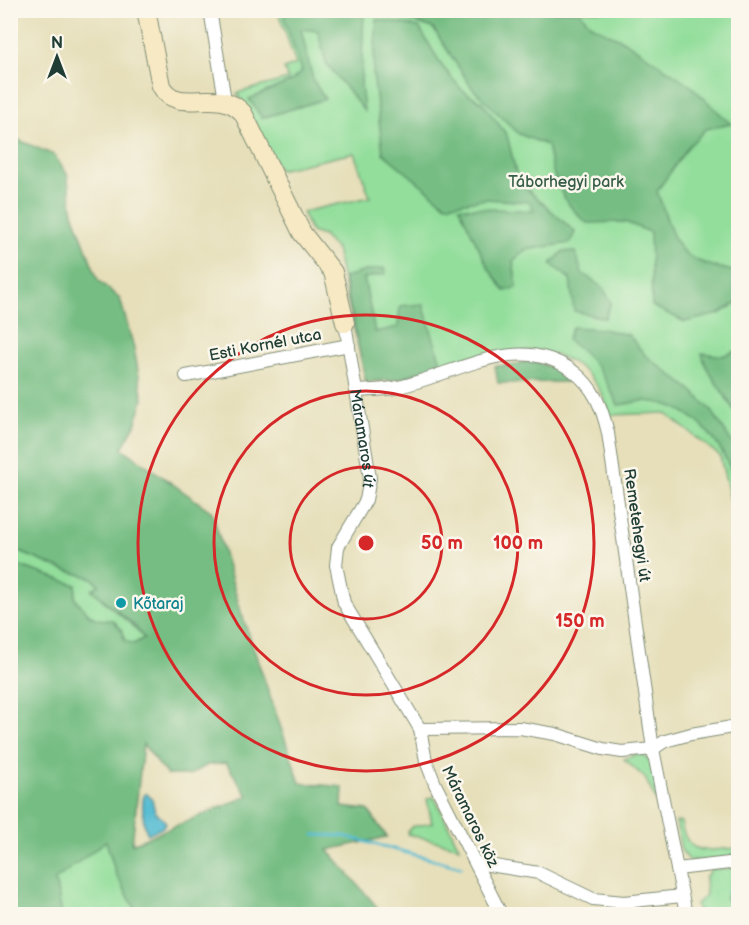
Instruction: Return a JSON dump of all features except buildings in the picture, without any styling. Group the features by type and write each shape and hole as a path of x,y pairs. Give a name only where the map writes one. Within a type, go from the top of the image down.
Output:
{"street":[{"path":"146,10 165,93 180,101 225,100 210,10"},
{"name":"Máramaros út","path":"225,100 236,105 243,113 302,233 333,272 345,322 370,478 366,500 338,547 336,565 344,603 420,729"},
{"name":"Esti Kornél utca","path":"186,376 349,345"},
{"name":"Remetehegyi út","path":"357,391 394,388 493,357 521,354 554,360 584,380 598,400 608,433 653,749 683,908"},
{"path":"420,729 520,728 555,734 603,749 622,752 653,749 665,741 738,726"},
{"name":"Máramaros köz","path":"420,729 426,760 435,784 501,915"},
{"path":"677,869 738,862"},
{"path":"476,863 538,873 593,899 683,908"}],"green space":[{"name":"Táborhegyi park","path":"278,11 738,11 738,533 720,456 665,413 610,415 597,386 587,374 564,358 550,353 518,351 399,379 366,382 336,249 323,236 311,232 302,212 370,197 354,153 279,170 237,93 288,79 284,69 296,64"},
{"path":"287,11 364,11 361,85 364,111 326,63 318,31 301,29 313,80 325,99 262,118 249,99 291,81 302,71 284,18"},
{"path":"387,11 579,11 591,25 626,42 690,85 731,124 706,129 688,147 657,191 681,249 701,262 738,272 738,302 719,314 685,322 652,306 650,232 625,222 587,223 570,206 559,188 547,145 519,134 472,88 433,28 387,14"},
{"path":"377,19 419,27 442,66 462,90 482,102 507,135 518,181 575,232 570,243 525,250 513,261 517,287 505,291 489,269 459,207 534,211 529,202 486,199 446,205 383,153 373,73"},
{"path":"11,129 14,138 54,155 67,174 73,213 98,280 120,299 134,348 143,400 135,425 122,448 212,512 241,612 300,783 343,787 342,807 368,810 387,837 328,850 383,914 138,914 116,874 106,841 55,880 62,914 11,914 11,563 76,585 75,598 90,616 113,620 121,629 125,641 134,644 144,638 134,625 92,590 99,585 92,578 61,569 11,548","holes":["143,744 167,775 190,775 207,765 226,763 248,796 132,844"]},
{"path":"563,251 575,252 582,273 603,288 611,302 605,318 574,311 570,279 551,264"},
{"path":"384,268 386,274 364,278 375,332 398,327 400,306 423,304 441,363 399,379 366,382 344,278"},
{"path":"572,327 603,329 629,335 645,355 690,389 712,411 738,452 738,492 726,459 717,444 694,419 664,404 639,401 618,405 598,368 567,340"},
{"path":"738,350 738,418 707,368 702,353 722,356"},
{"path":"536,362 561,371 566,382 498,383 495,366"},
{"path":"10,548 61,569 92,578 100,585 92,589 144,638 134,644 124,641 121,629 95,618 80,605 75,598 76,585 11,563"},
{"path":"637,754 644,756 652,766 659,806 645,778 624,759"},
{"path":"434,797 459,847 407,834 411,827 432,823 427,799"},
{"path":"676,822 681,822 688,842 694,847 708,850 738,848 738,855 705,861 689,860 681,850"},
{"path":"106,840 116,874 138,914 62,914 54,880"},
{"path":"738,868 726,898 735,914 699,914 696,904 706,895 705,878 711,869"},
{"path":"738,868 738,914 735,914 726,898"}],"water":[{"path":"146,793 152,799 155,812 166,822 162,828 148,834 143,813"}],"waterway":[{"path":"314,835 344,836 461,867"},
{"path":"728,892 738,897"}],"place":[{"name":"Kőtaraj","path":"121,603"}]}
